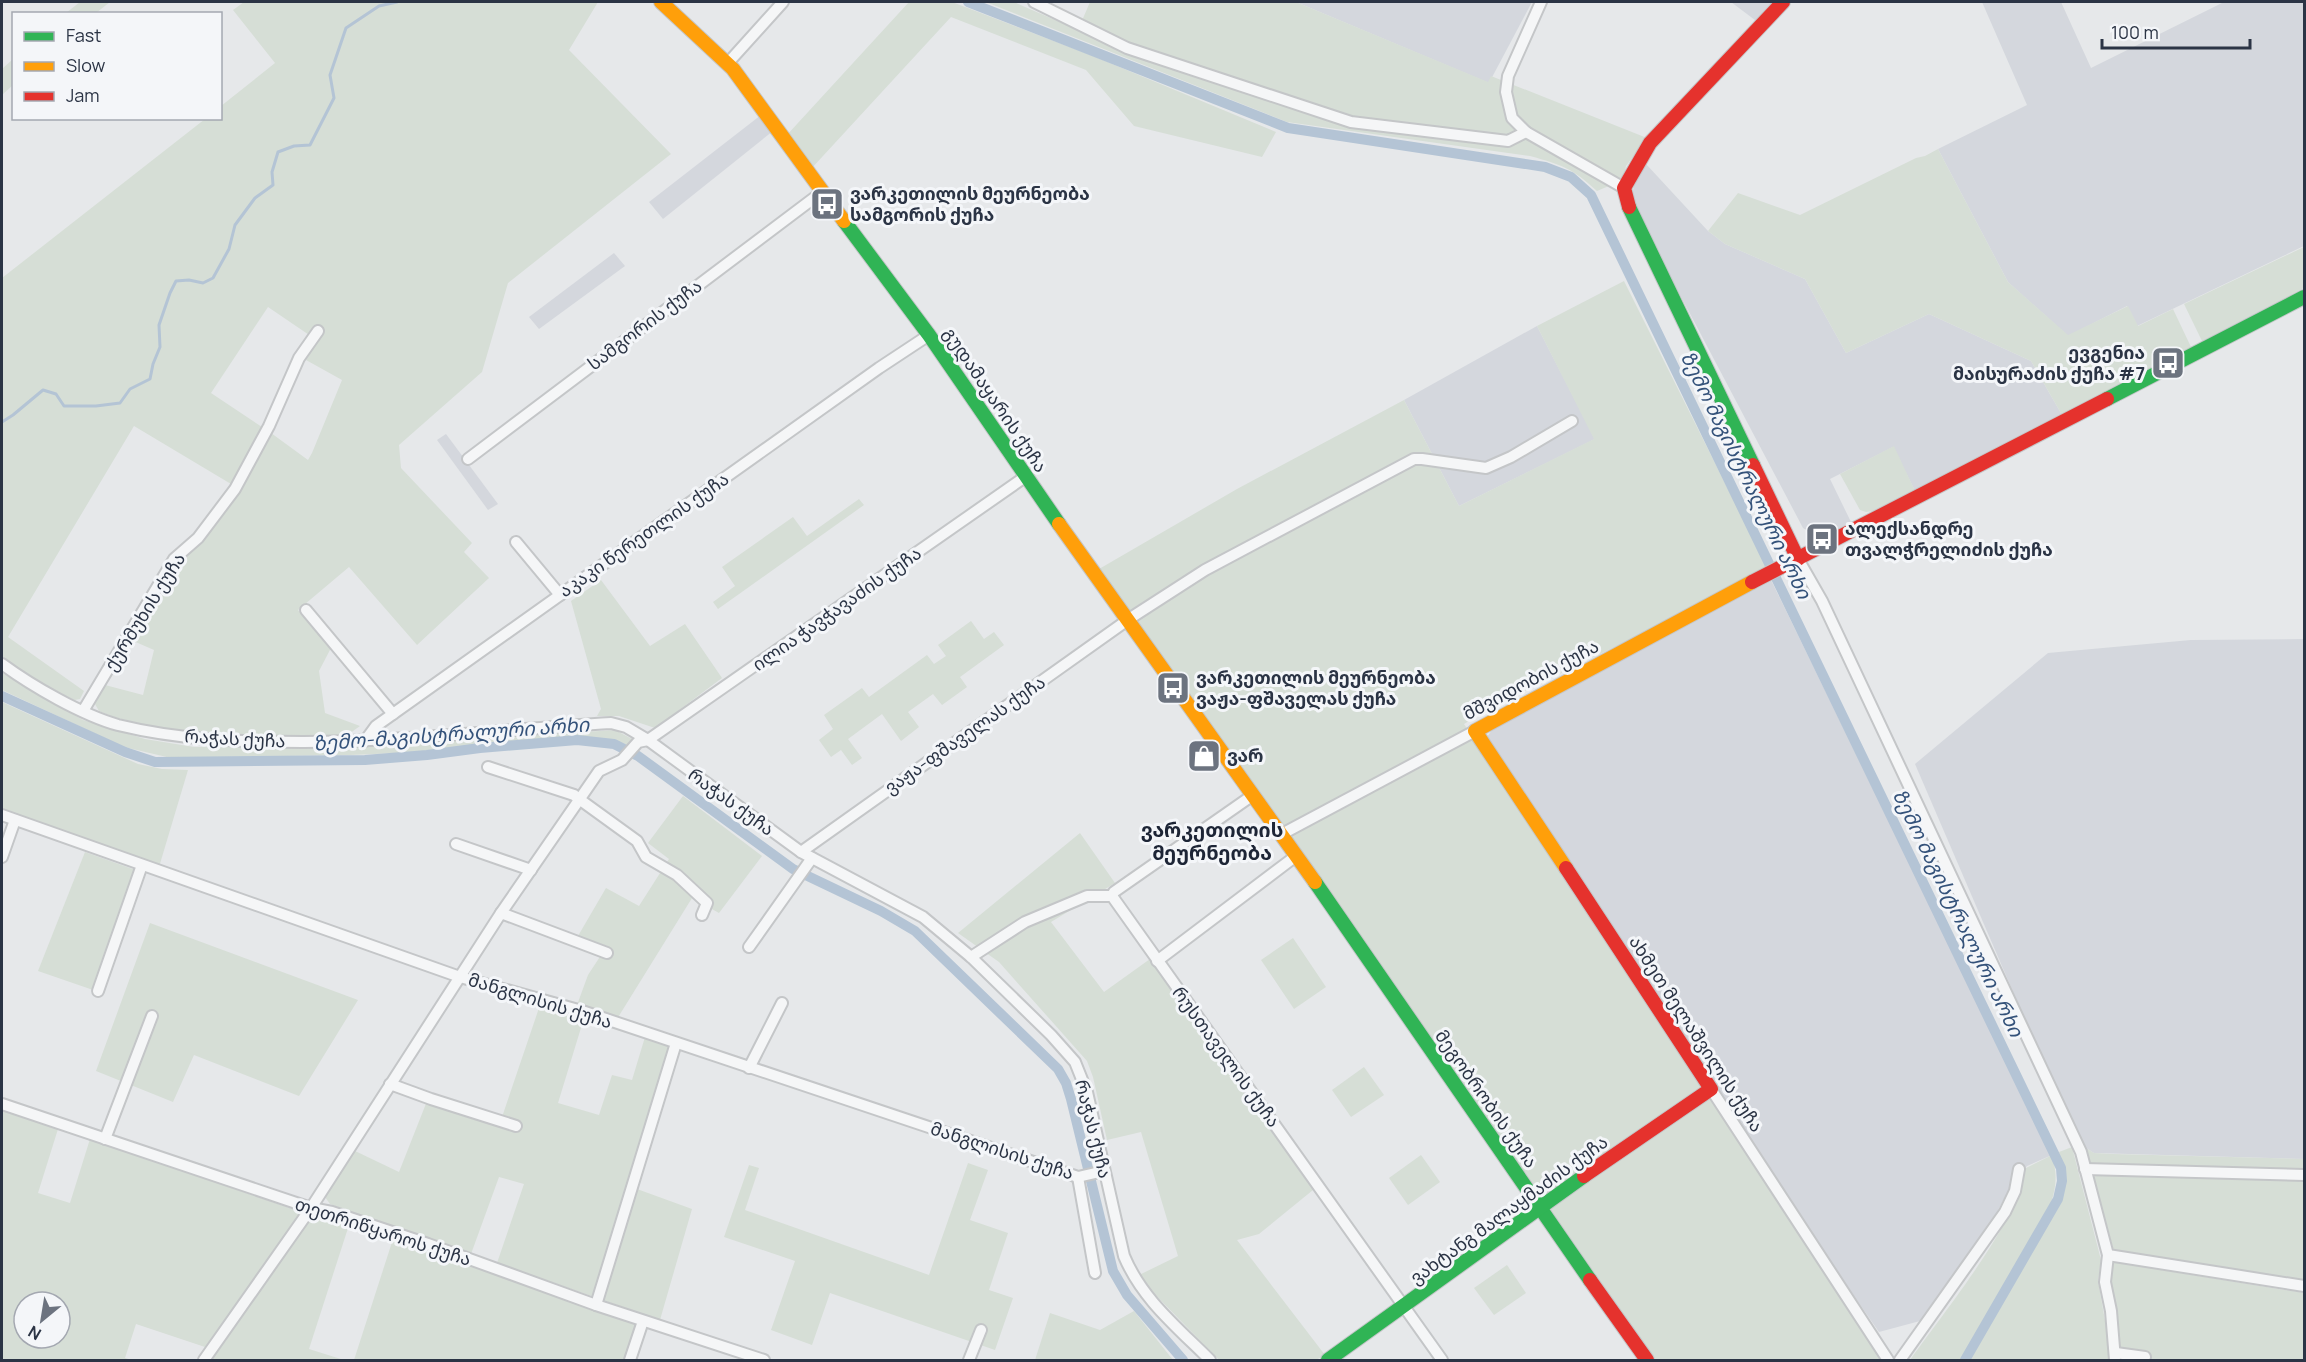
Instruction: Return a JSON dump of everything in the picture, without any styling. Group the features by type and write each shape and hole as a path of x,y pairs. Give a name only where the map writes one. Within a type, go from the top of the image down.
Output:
{"street":[{"path":"727,64 783,2"},
{"path":"1034,2 1127,48 1351,122 1508,141 1526,132"},
{"path":"1541,2 1508,76 1506,92 1512,118 1526,132 1624,188 1630,209 1793,562 1822,601 1843,644 2081,1152 2108,1255 2105,1282 2111,1311 2115,1357 2145,1357"},
{"path":"1624,188 1650,143 1783,2"},
{"name":"გუდამაყარის ქუჩა","path":"670,4 727,64 929,334 1025,477 1282,834"},
{"name":"სამგორის ქუჩა","path":"468,459 822,192"},
{"name":"მშვიდობის ქუჩა","path":"1282,834 1764,576 2304,297"},
{"name":"ქურმუხის ქუჩა","path":"83,711 174,559 198,538 235,489 264,436 299,358 318,331"},
{"name":"აკაკი წერეთლის ქუჩა","path":"365,741 376,726 929,334"},
{"name":"ვაჟა-ფშაველას ქუჩა","path":"801,852 1129,619 1205,570 1414,459 1486,468 1511,457 1572,421"},
{"name":"ილია ჭავჭავაძის ქუჩა","path":"204,1360 311,1208 501,913 599,771 622,760 643,741 1025,477"},
{"path":"516,542 560,595"},
{"path":"306,610 393,714"},
{"name":"რაჭას ქუჩა","path":"2,664 41,689 83,711 116,724 179,737 238,742 365,741 611,723 626,727 801,852 923,917 971,957 1051,1035 1075,1062 1087,1092 1101,1172 1124,1256 1133,1277 1146,1296 1210,1360"},
{"name":"ახმეთ მელაშვილის ქუჩა","path":"1475,731 1887,1358"},
{"path":"488,767 574,795 637,841 646,856 677,875 707,903 702,915"},
{"path":"971,957 1025,922 1088,896 1112,896 1114,892 1253,795"},
{"name":"მანგლისის ქუჩა","path":"2,815 460,977 582,1011 1080,1177"},
{"path":"2,857 15,820"},
{"name":"მეგობრობის ქუჩა","path":"1282,834 1539,1208 1647,1360"},
{"path":"456,844 531,870"},
{"path":"1157,961 1296,856"},
{"path":"749,947 812,858"},
{"path":"98,991 142,865"},
{"name":"რუსთაველის ქუჩა","path":"1112,896 1442,1360"},
{"path":"501,913 607,953"},
{"path":"748,1068 782,1004"},
{"path":"105,1139 152,1016"},
{"path":"596,1305 676,1043"},
{"path":"390,1084 516,1126"},
{"name":"ვახტანგ მალაყმაძის ქუჩა","path":"1328,1360 1539,1208 1711,1089"},
{"name":"თეთრიწყაროს ქუჩა","path":"2,1104 311,1208 332,1212 428,1244 596,1305 764,1360"},
{"path":"1899,1360 2005,1212 2014,1191 2019,1169"},
{"path":"2085,1169 2304,1175"},
{"path":"1095,1273 1080,1177 1101,1172"},
{"path":"2108,1255 2304,1286"},
{"path":"630,1360 643,1321"},
{"path":"969,1360 981,1330"}],"shaded area":[{"path":"80,2 110,2 97,12 67,12"},
{"path":"244,2 598,2 569,50 671,154 508,283 482,372 399,445 401,468 472,543 464,552 489,578 417,645 349,567 298,610 331,648 319,671 325,713 360,726 346,736 242,738 174,732 114,717 99,711 95,704 105,685 143,695 154,650 131,640 181,557 202,540 236,498 271,433 308,460 312,453 342,380 306,360 318,341 268,307 211,393 262,427 231,484 134,426 8,637 84,691 80,699 75,700 47,686 2,656 2,278 204,120 222,120 222,105 275,63 233,10"},
{"path":"909,2 952,2 1093,56 1276,132 1262,157 1134,126 1086,70 951,17 811,169 786,136"},
{"path":"986,2 1014,2 1078,30 1090,2 1296,2 1488,82 1491,76 1647,138 1626,166 1623,180 1597,191 1566,168 1530,156 1287,122"},
{"path":"1296,2 1532,2 1489,83"},
{"path":"1731,2 1775,2 1755,20"},
{"path":"1982,2 2061,2 2091,68 2224,2 2304,2 2304,246 2137,326 2127,306 2068,336 2008,282 1938,149 2027,105"},
{"path":"12,60 12,86 2,95 2,69"},
{"path":"761,115 773,131 663,219 649,202"},
{"path":"1938,149 2008,282 2068,335 2128,306 2138,326 2173,309 2191,347 2062,415 2031,361 1929,314 1846,353 1805,279 1725,244 1708,231 1738,193 1800,215"},
{"path":"1646,164 1708,231 1725,244 1805,279 1846,353 1929,314 2031,361 2062,415 1915,491 1893,447 1830,479 1851,522 1834,531 1822,534 1811,533 1803,528 1639,217 1632,195 1634,186"},
{"path":"2304,247 2304,288 2202,341 2184,304"},
{"path":"614,253 625,266 539,329 529,317"},
{"path":"1624,281 1767,567 1647,631 1500,703 1464,724 1882,1360 1653,1360 1647,1348 1291,837 1099,569 1237,489 1404,400 1459,506 1594,439 1537,326"},
{"path":"1537,326 1595,439 1459,506 1404,400"},
{"path":"446,434 498,504 488,510 437,440"},
{"path":"1894,446 1915,491 1873,511 1860,510 1840,474"},
{"path":"859,499 864,505 718,609 713,602 735,586 722,567 793,517 807,536"},
{"path":"601,580 650,646 685,624 722,678 655,728 619,716 597,716 601,709 571,601"},
{"path":"1771,580 2052,1155 2027,1166 2012,1183 1995,1216 1920,1321 1879,1332 1825,1254 1487,737 1492,730"},
{"path":"971,621 984,639 994,632 1004,645 960,677 967,687 942,705 933,694 908,712 919,727 901,741 882,714 848,739 862,758 852,765 841,750 831,757 819,740 833,729 824,715 862,688 869,697 927,655 934,664 946,656 938,645"},
{"path":"2304,639 2304,1159 2094,1153 2086,1148 2042,1059 1915,764 2048,653 2191,640"},
{"path":"2,673 83,720 145,739 194,747 368,746 615,730 634,740 628,745 610,739 570,738 423,752 171,758 124,747 2,690"},
{"path":"2,702 138,764 162,769 188,770 159,867 2,811"},
{"path":"683,796 762,856 719,913 692,898 617,1019 577,1005 588,975 607,946 578,936 606,888 639,906 669,859 648,843"},
{"path":"1080,833 1115,883 1051,922 1104,992 1150,959 1313,1190 1259,1234 1237,1240 1325,1355 1316,1360 1219,1360 1137,1276 1178,1256 1141,1132 1107,1140 1093,1077 1087,1061 999,962 958,933"},
{"path":"85,852 141,872 96,991 38,971"},
{"path":"150,923 358,1000 299,1096 194,1055 173,1102 96,1071"},
{"path":"1293,938 1326,987 1294,1009 1261,960"},
{"path":"539,1008 584,1018 558,1103 599,1115 612,1075 632,1080 645,1037 679,1050 637,1189 692,1209 660,1320 497,1263 524,1184 499,1177 471,1254 330,1204 325,1197 330,1182 353,1150 399,1172 429,1096 502,1117"},
{"path":"1364,1067 1384,1095 1351,1117 1332,1090"},
{"path":"2,1109 58,1129 38,1193 70,1203 90,1139 301,1212 208,1348 136,1324 125,1358 132,1360 2,1360"},
{"path":"2072,1147 2101,1260 2098,1281 2112,1360 1910,1360 1996,1238 2021,1187 2024,1169 2052,1155 2055,1182 2049,1209 2056,1212 2064,1189 2063,1168 2059,1152"},
{"path":"2086,1148 2094,1153 2113,1154 2304,1159 2304,1282 2119,1253 2113,1248"},
{"path":"1421,1155 1440,1182 1408,1205 1389,1178"},
{"path":"968,1163 988,1170 970,1220 1008,1233 989,1290 1013,1298 995,1350 830,1293 812,1345 771,1330 795,1261 724,1237 749,1165 759,1168 745,1210 929,1275"},
{"path":"311,1212 349,1225 309,1349 344,1360 209,1360"},
{"path":"393,1239 639,1324 627,1360 354,1360"},
{"path":"2112,1262 2304,1293 2304,1360 2121,1360 2109,1281"},
{"path":"1507,1265 1526,1293 1494,1315 1474,1288"},
{"path":"1134,1311 1173,1360 1035,1360 1050,1313 1100,1330"}],"waterway":[{"path":"2,422 43,390 56,394 64,406 96,406 120,403 130,389 150,379 160,347 159,325 176,281 189,280 203,283 213,278 229,249 235,225 255,198 273,185 272,172 278,152 294,146 310,145 334,98 330,75 346,28 379,6 397,2"},
{"name":"ზემო მაგისტრალური არხი","path":"968,2 1288,128 1545,167 1571,177 1591,195 2061,1168 2062,1181 2058,1199 1965,1360"},
{"name":"ზემო-მაგისტრალური არხი","path":"2,696 125,752 155,762 365,760 577,740 614,744 638,756 793,869 881,911 915,931 1058,1069 1071,1099 1113,1271 1127,1295 1183,1360"}],"traffic: fast":[{"path":"1629,207 1753,465"},
{"path":"844,221 929,335 1059,524"},
{"path":"2107,399 2304,297"},
{"path":"1315,882 1590,1280"},
{"path":"1328,1360 1584,1176"}],"traffic: slow":[{"path":"661,2 733,69 844,221"},
{"path":"1059,524 1315,882"},
{"path":"1566,868 1475,731 1752,582"}],"traffic: jam":[{"path":"1629,207 1624,188 1650,143 1783,2"},
{"path":"1752,582 2107,399"},
{"path":"1753,465 1798,559"},
{"path":"1566,868 1711,1089 1584,1176"},
{"path":"1590,1280 1647,1360"}],"place":[{"name":"ვარკეთილის მეურნეობა სამგორის ქუჩა","path":"827,204"},
{"name":"ევგენია მაისურაძის ქუჩა #7","path":"2168,363"},
{"name":"ალექსანდრე თვალჭრელიძის ქუჩა","path":"1822,539"},
{"name":"ვარკეთილის მეურნეობა ვაჟა-ფშაველას ქუჩა","path":"1173,688"},
{"name":"ვარ","path":"1204,756"}],"district":[{"name":"ვარკეთილის მეურნეობა","path":"1212,842"}]}
